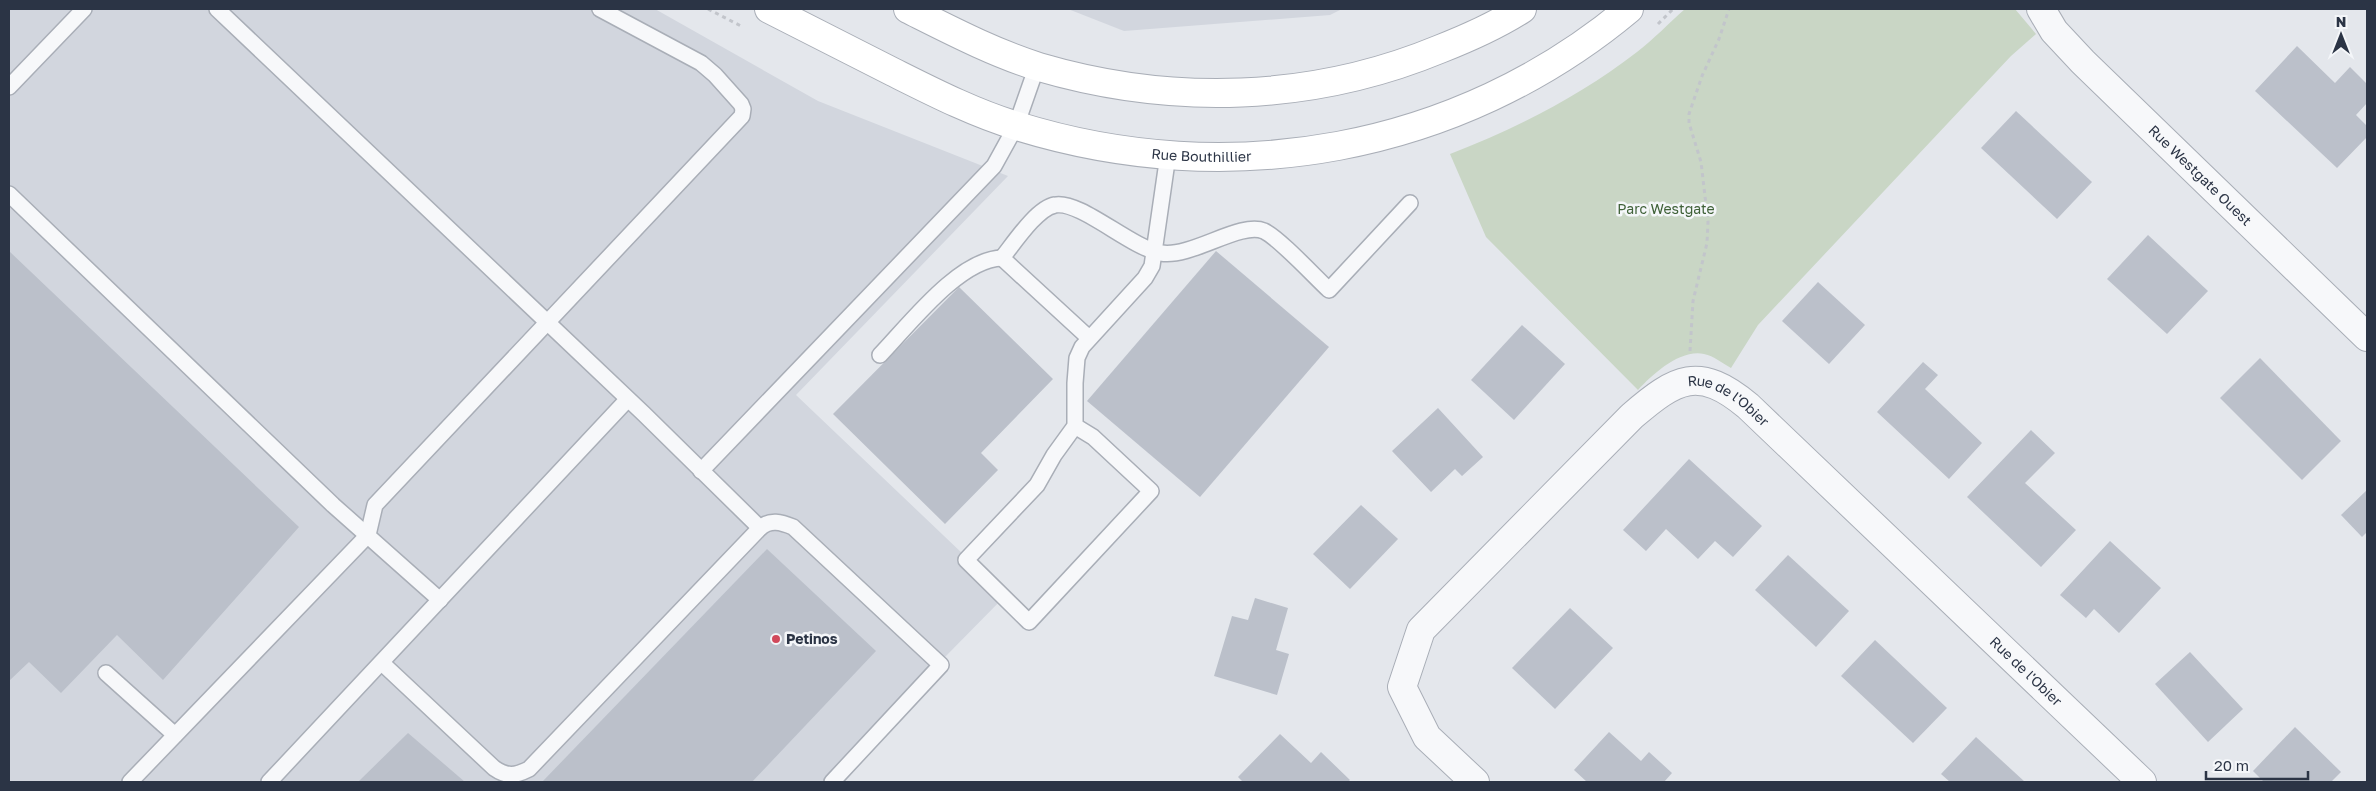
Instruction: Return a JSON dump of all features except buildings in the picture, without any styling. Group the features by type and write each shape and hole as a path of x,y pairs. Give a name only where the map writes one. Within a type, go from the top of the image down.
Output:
{"street":[{"name":"Rue Bouthillier","path":"769,9 916,83 1016,126 1094,145 1168,155 1250,157 1304,153 1360,142 1433,122 1484,101 1545,68 1629,9"},
{"path":"908,9 962,36 1038,66 1102,83 1180,93 1230,94 1299,89 1362,75 1424,56 1458,42 1522,9"},
{"name":"Rue Westgate Ouest","path":"2041,9 2054,31 2078,57 2367,337"},
{"name":"Rue de l'Obier","path":"1475,782 1427,736 1402,686 1421,630 1632,416 1664,390 1688,381 1699,381 1713,383 1748,406 2142,782"}],"lane":[{"path":"9,88 84,9"},
{"path":"216,9 760,528"},
{"path":"130,782 368,535 375,505 737,123 743,109 735,96 702,63 600,9"},
{"path":"701,471 994,166 1016,126 1038,66"},
{"path":"1075,426 1093,437 1151,491 1029,622 966,560 1038,486 1054,455 1075,426 1077,358 1089,338 1146,278 1152,266 1168,155"},
{"path":"9,194 333,505 440,600"},
{"path":"1002,258 1047,207 1056,204 1069,205 1155,252 1180,252 1248,230 1262,230 1275,239 1329,290 1410,203"},
{"path":"880,355 956,276 988,258 1002,258 1089,338"},
{"path":"269,782 627,400"},
{"path":"382,663 494,768 502,774 519,775 528,770 760,528 766,523 775,522 793,527 941,665 832,782"},
{"path":"106,673 175,735"}],"path":[{"path":"1690,354 1694,301 1707,243 1708,222 1706,191 1701,162 1689,123 1689,114 1729,9"}],"shaded area":[{"path":"9,9 655,9 818,101 1008,176 796,395 1006,595 822,782 9,782"},
{"path":"1068,9 1342,9 1330,15 1124,31"}],"green space":[{"name":"Parc Westgate","path":"1685,9 2015,9 2036,34 2011,56 1758,325 1731,368 1708,355 1695,353 1686,355 1659,370 1638,390 1486,237 1450,154 1524,122 1593,83 1643,47"}],"place":[{"name":"Petinos","path":"776,639"}]}
